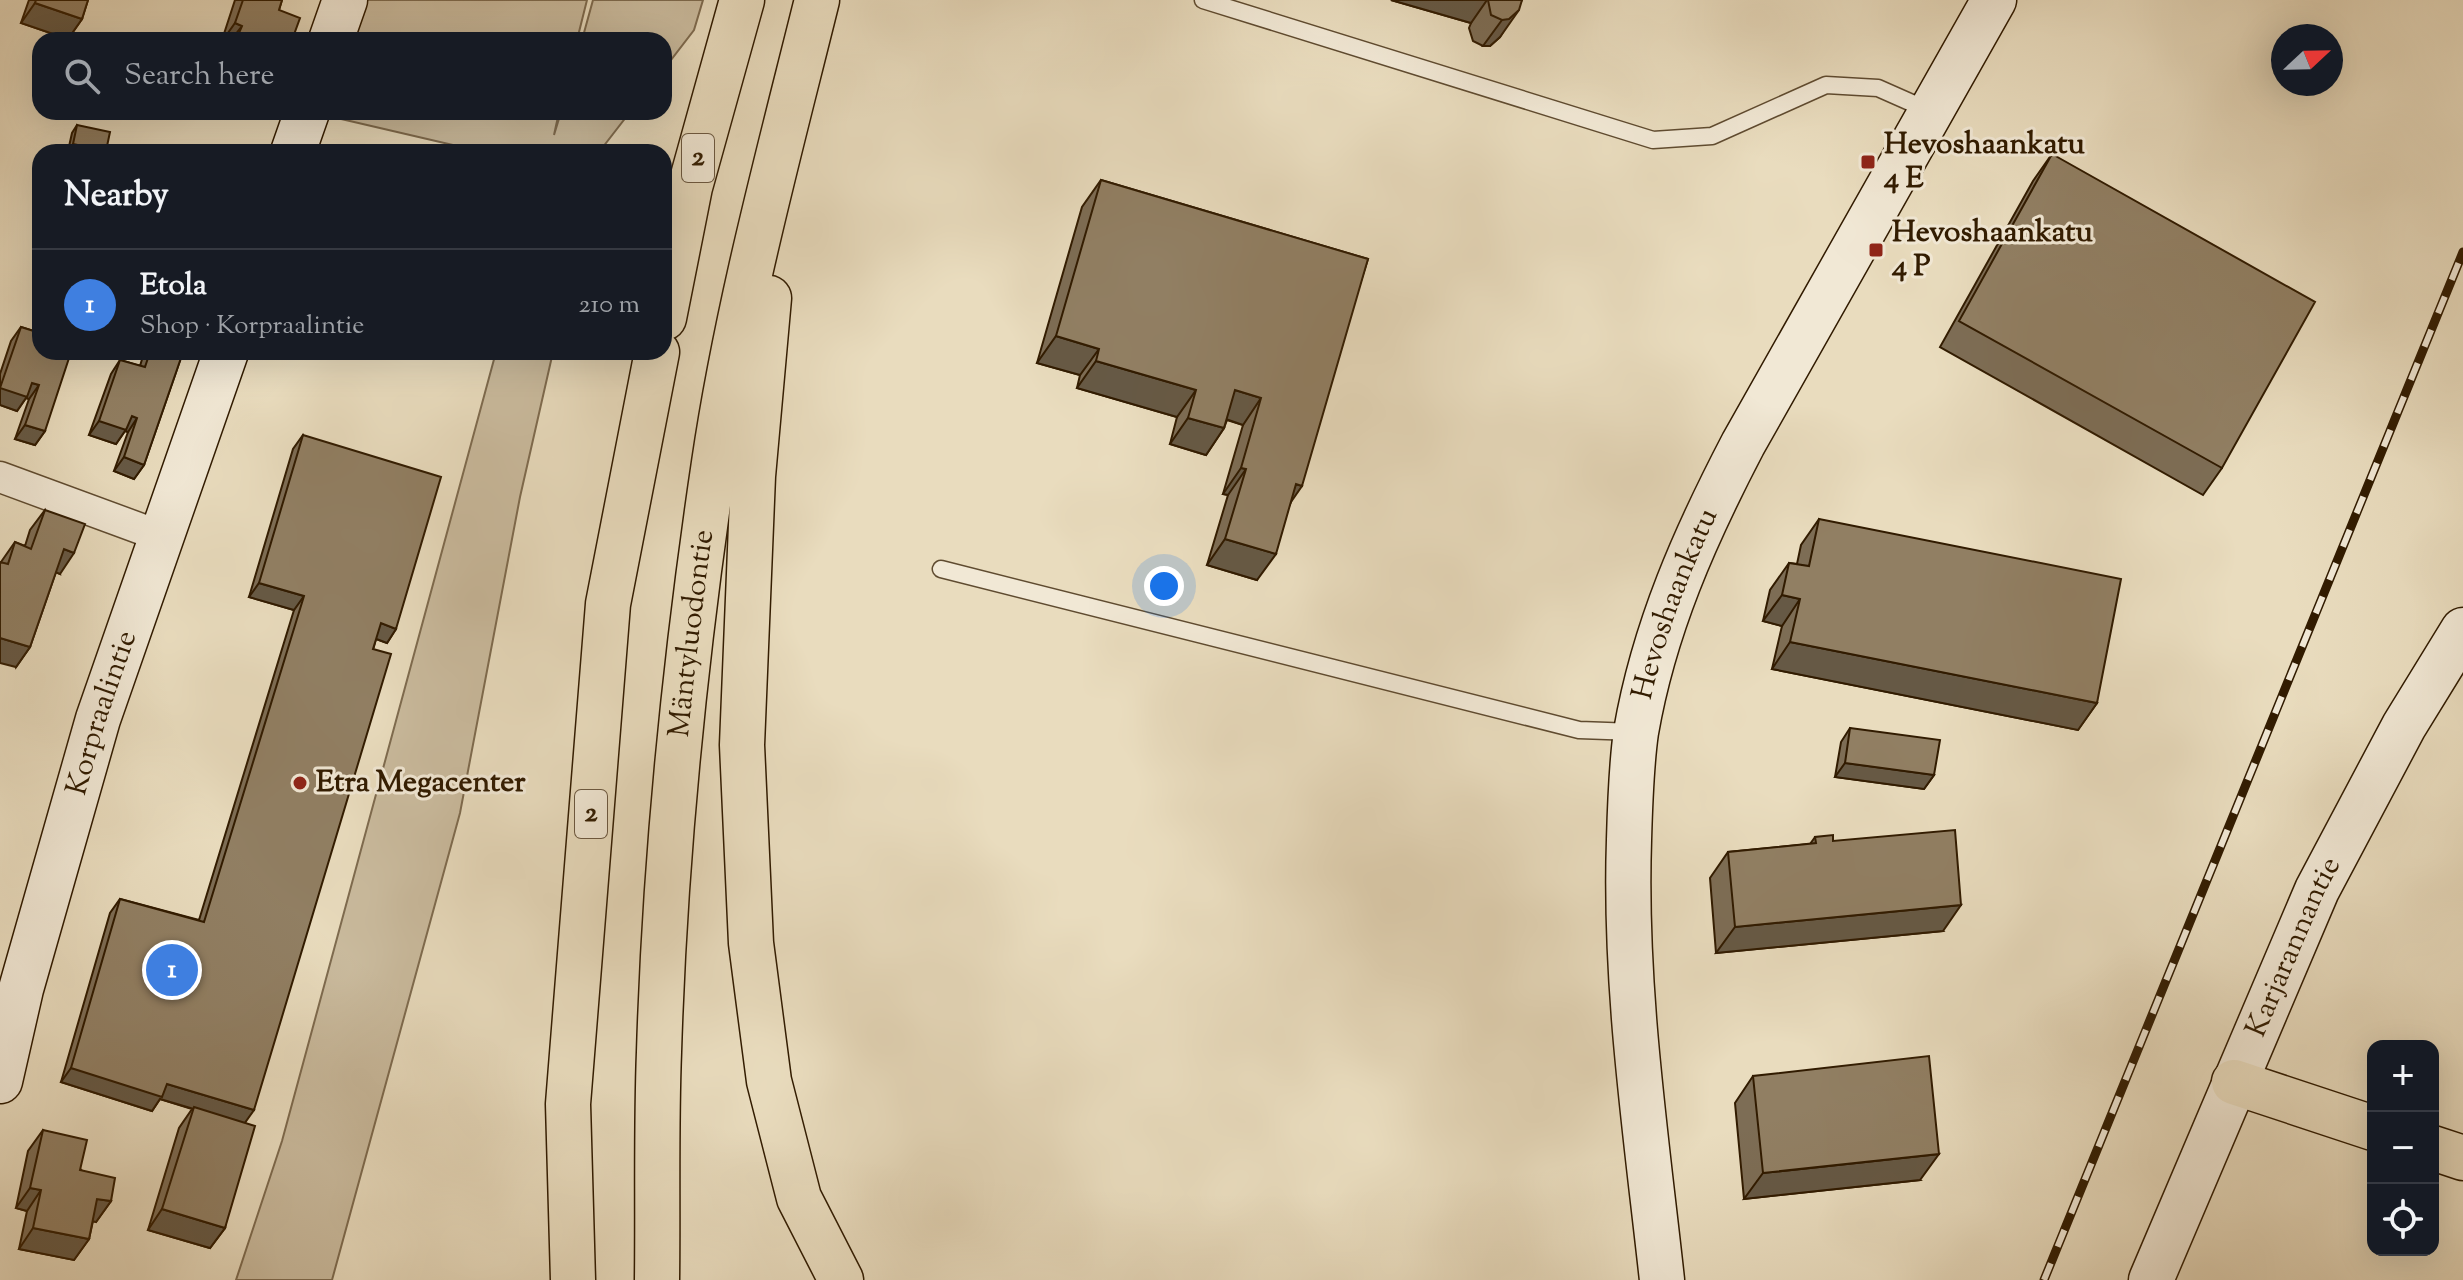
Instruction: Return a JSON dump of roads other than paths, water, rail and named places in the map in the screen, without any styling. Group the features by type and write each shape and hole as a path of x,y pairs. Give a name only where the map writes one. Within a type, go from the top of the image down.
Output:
{"highway":[{"name":"2","path":"672,278 690,187 742,0"},
{"name":"Mäntyluodontie","path":"657,1280 659,1052 676,760 714,462 738,328 817,0"},
{"path":"756,246 770,285 753,476 742,745 751,943 769,1081 799,1198 841,1280"},
{"name":"2","path":"573,1280 568,1104 608,604 655,360"},
{"path":"2234,1082 2367,1126"},
{"path":"2439,1150 2463,1158"}],"street":[{"path":"334,32 345,0"},
{"name":"Hevoshaankatu","path":"1662,1280 1631,970 1627,886 1636,732 1652,661 1677,580 1710,506 1777,381 1994,0"},
{"path":"296,144 304,120"},
{"name":"Korpraalintie","path":"0,1081 21,989 98,719 223,360"},
{"path":"0,477 163,537"},
{"name":"Karjarannantie","path":"2151,1280 2317,890 2404,726 2463,630"}],"lane":[{"path":"1203,0 1653,140 1712,136 1826,85 1878,88 1931,112"},
{"path":"941,569 1579,730 1636,732"}],"railway":[{"path":"2044,1280 2463,252"}],"place":[{"name":"Hevoshaankatu 4 E","path":"1868,162"},
{"name":"Hevoshaankatu 4 P","path":"1876,250"},
{"name":"Etra Megacenter","path":"300,783"},
{"name":"Etola","path":"172,970"}]}
